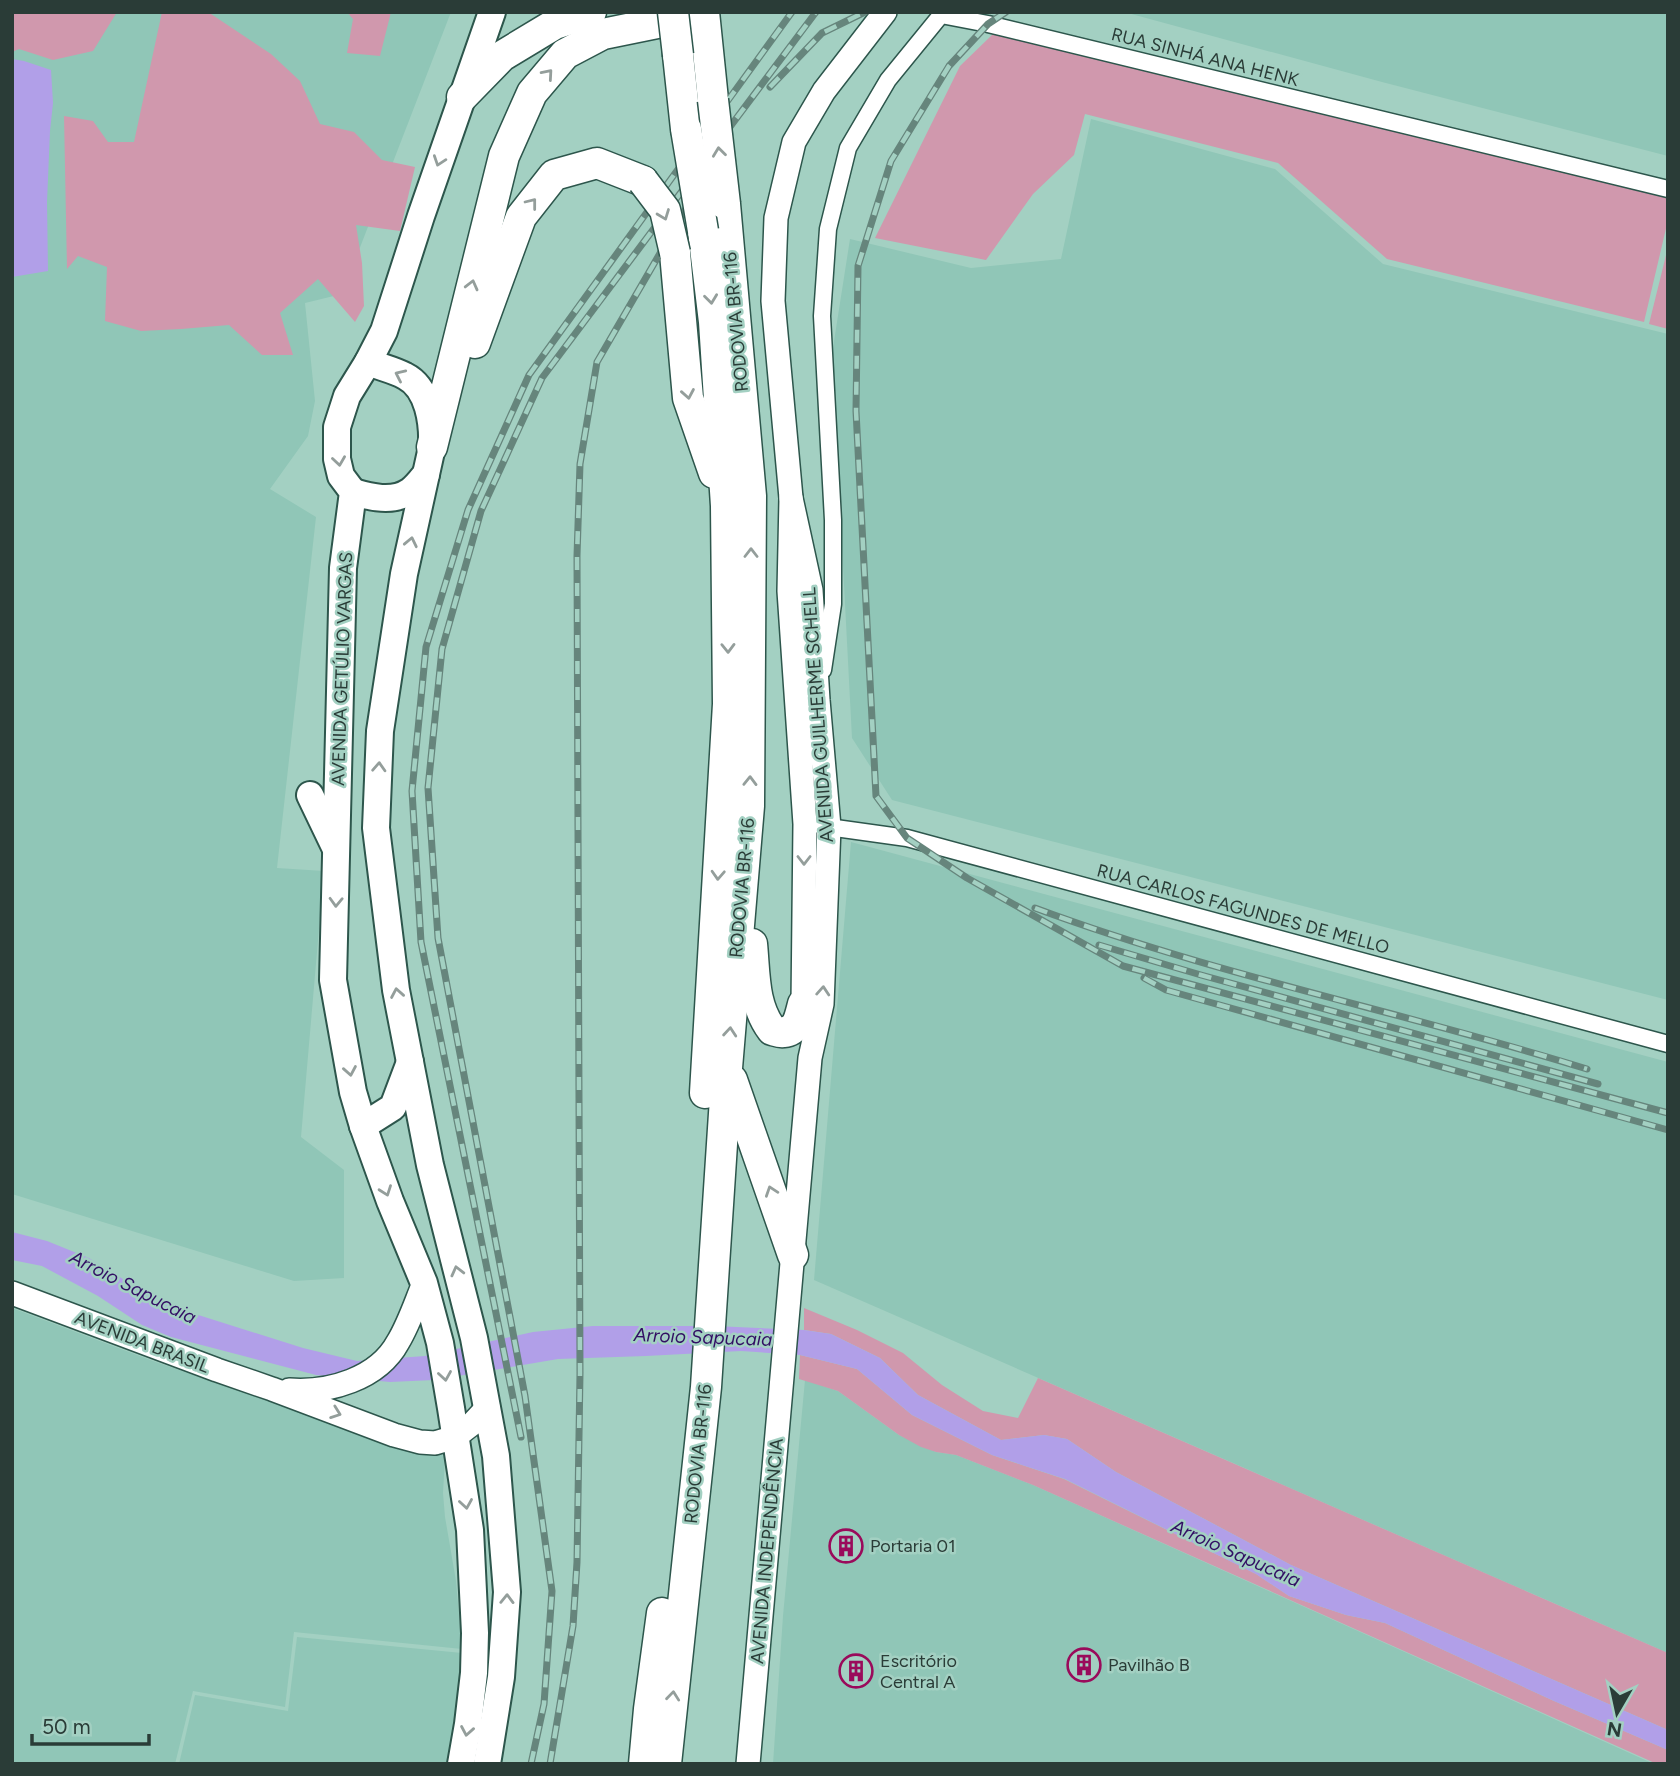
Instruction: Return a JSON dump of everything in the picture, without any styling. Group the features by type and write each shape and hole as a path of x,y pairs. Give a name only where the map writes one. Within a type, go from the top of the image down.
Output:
{"highway":[{"path":"462,97 502,56 555,24 591,12"},
{"name":"RODOVIA BR-116","path":"673,12 686,129 703,231 714,323 726,506 728,704 703,1296"},
{"path":"429,460 504,156 531,93 565,54 603,34 698,12"},
{"name":"RODOVIA BR-116","path":"666,1764 703,1296 727,1068 749,806 751,496 706,26"},
{"path":"429,460 521,217 554,175 597,163 643,181 665,211 675,253 688,398 726,506"},
{"path":"745,860 757,1000 763,1019 772,1030 784,1032 799,1021 803,1003"},
{"path":"727,1068 793,1255"},
{"name":"RODOVIA BR-116","path":"644,1764 678,1492 696,1388"}],"main road":[{"path":"429,460 408,492 391,498 369,497 353,492 341,476 337,459 337,427 347,396 384,331 492,12"},
{"name":"AVENIDA GUILHERME SCHELL","path":"810,1058 803,1003 806,700 811,590 791,498 773,301 776,218 794,142 824,91 883,14"},
{"path":"368,362 408,377 426,400 432,428 429,460 404,574 380,731 376,828 396,990 430,1165 474,1338 496,1456 508,1592 501,1677 487,1764"},
{"name":"AVENIDA GETÚLIO VARGAS","path":"353,492 343,568 333,980 363,1126 424,1283 440,1343 451,1408 470,1530 475,1633 474,1673 461,1764"},
{"name":"AVENIDA GUILHERME SCHELL","path":"785,1339 810,1058 822,1004 829,827 806,700"},
{"path":"310,795 337,851"},
{"path":"363,1126 393,1107 411,1060"},
{"name":"AVENIDA BRASIL","path":"272,1389 315,1390 351,1381 368,1373 384,1361 398,1344 424,1283"},
{"name":"AVENIDA BRASIL","path":"12,1293 394,1435 435,1443 455,1437"},
{"name":"AVENIDA INDEPENDÊNCIA","path":"748,1764 785,1339"},
{"path":"455,1437 472,1424 487,1404"},
{"path":"475,1633 505,1636"},
{"name":"RODOVIA BR-116","path":"630,1764 649,1709"}],"street":[{"name":"RUA SINHÁ ANA HENK","path":"806,700 834,604 833,520 822,316 828,229 848,148 888,80 941,15 988,24 1668,189"},
{"name":"RUA CARLOS FAGUNDES DE MELLO","path":"805,824 907,838 1668,1044"}],"shaded area":[{"path":"12,12 451,12 342,294 305,303 315,401 308,436 270,489 316,517 277,868 324,871 301,1137 344,1170 344,1278 294,1281 12,1194"},
{"path":"12,12 117,12 93,51 53,60 19,49 12,52"},
{"path":"162,12 208,12 271,54 300,81 320,124 354,132 382,160 415,167 400,231 356,225 362,263 364,306 355,322 318,279 280,313 293,355 262,355 229,325 141,331 105,321 107,267 78,256 67,269 64,116 93,121 108,142 134,142"},
{"path":"347,12 391,12 380,56 347,53 353,19"},
{"path":"1124,12 1668,12 1668,156 1382,82"},
{"path":"993,34 1668,196 1668,220 1644,322 1387,259 1278,163 1085,114 1074,155 1033,194 986,260 875,238 960,66"},
{"path":"1091,119 1275,169 1383,264 1668,334 1668,1000 892,800 852,738 832,354 850,239 971,268 1061,259"},
{"path":"1668,247 1668,329 1649,324"},
{"path":"851,842 1668,1062 1668,1653 814,1280"},
{"path":"12,1308 153,1361 330,1422 440,1453 445,1458 445,1517 456,1581 462,1649 294,1632 285,1707 193,1691 175,1764 12,1764"},
{"path":"804,1308 903,1353 942,1385 983,1411 1018,1418 1038,1378 1668,1653 1668,1730 1291,1565 1116,1472 1067,1439 1044,1435 1001,1440 918,1395 880,1358 831,1334 804,1330"},
{"path":"800,1355 857,1369 912,1415 992,1455 1064,1479 1256,1574 1289,1596 1346,1615 1385,1623 1668,1750 1668,1764 1657,1764 1033,1485 956,1455 921,1447 899,1435 838,1391 799,1379"},
{"path":"805,1380 838,1391 899,1435 936,1452 956,1455 1033,1485 1654,1764 773,1764 783,1616"},
{"path":"297,1637 462,1653 456,1735 451,1764 179,1764 195,1695 288,1711"}],"water":[{"path":"12,59 51,70 53,103 47,202 48,271 12,277"},
{"name":"Arroio Sapucaia","path":"12,1232 47,1241 89,1258 152,1297 192,1313 303,1348 357,1361 425,1356 533,1332 593,1326 714,1326 804,1330 831,1334 880,1358 918,1395 1001,1440 1044,1435 1067,1439 1116,1472 1291,1565 1668,1730 1668,1750 1385,1623 1346,1615 1289,1596 1256,1574 1065,1479 992,1455 912,1415 857,1369 800,1355 741,1351 558,1359 434,1380 390,1382 316,1375 171,1337 142,1325 98,1296 42,1266 12,1260"}],"railway":[{"path":"521,1437 421,942 412,791 426,647 468,510 529,375 792,12"},
{"path":"531,1764 544,1704 552,1591 525,1396 438,938 428,788 442,649 481,511 542,378 816,12"},
{"path":"770,87 822,33 865,12"},
{"path":"1006,12 988,24 949,66 891,161 858,266 856,411 876,796 907,838 967,878 1123,966 1668,1113"},
{"path":"550,1764 573,1626 577,1562 580,1373 577,556 580,464 597,362 710,167"},
{"path":"1035,908 1171,953 1587,1069"},
{"path":"1099,945 1598,1084"},
{"path":"1144,978 1166,990 1668,1130"}],"place":[{"name":"Portaria 01","path":"846,1546"},
{"name":"Pavilhão B","path":"1084,1665"},
{"name":"Escritório Central A","path":"856,1671"}]}
